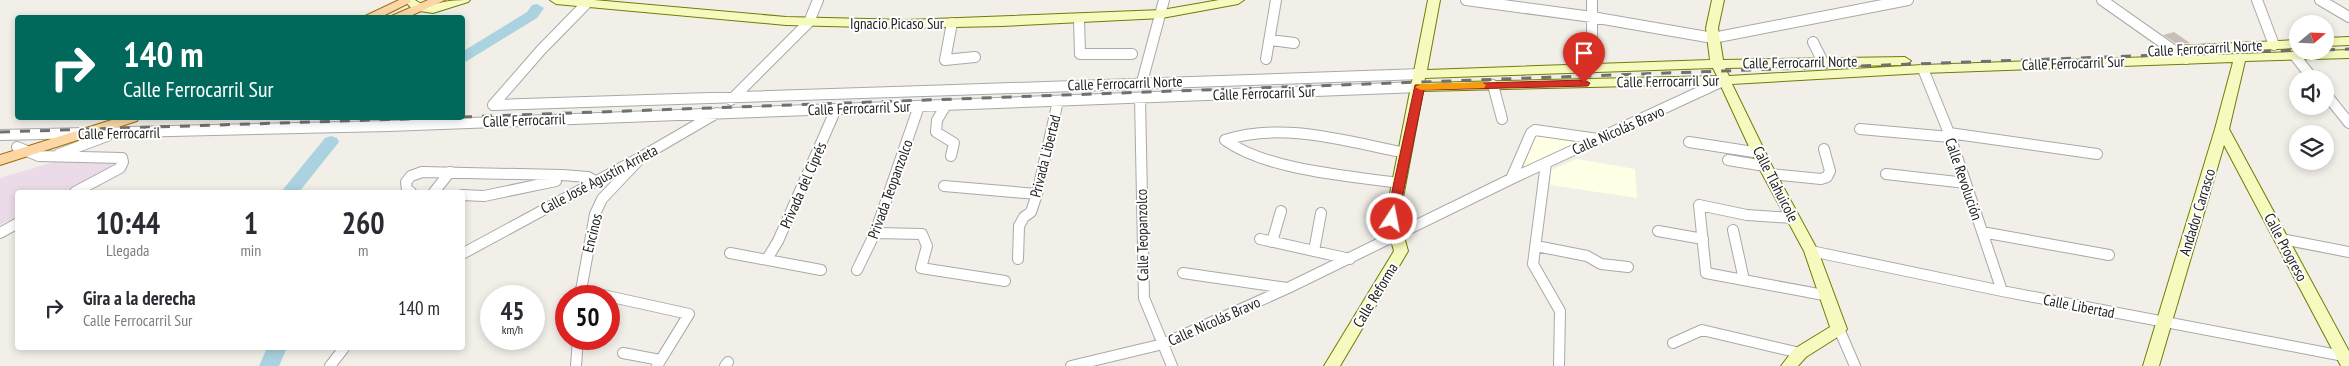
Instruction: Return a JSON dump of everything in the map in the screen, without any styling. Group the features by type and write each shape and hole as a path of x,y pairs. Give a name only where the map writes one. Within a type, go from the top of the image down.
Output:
{"main road":[{"path":"376,15 413,3 439,0"},
{"path":"413,3 433,9 464,0"},
{"name":"Ignacio Picaso Sur","path":"556,0 809,22 952,23 1162,14 1238,0"},
{"name":"Calle Reforma","path":"1332,366 1401,251 1392,228 1392,219 1434,0"},
{"name":"Calle Tlahuicole","path":"1718,0 1712,28 1717,64 1792,218 1811,251 1839,329"},
{"path":"397,15 413,3"},
{"path":"2334,42 2349,41"},
{"name":"Calle Ferrocarril Norte","path":"1420,80 1592,68 1912,61 2274,45 2289,48"},
{"name":"Calle Ferrocarril Sur","path":"1420,80 1493,85 1725,80 1923,69 2240,58 2289,51"},
{"name":"Calle Ferrocarril Sur","path":"2334,53 2349,54"},
{"name":"Andador Carrasco","path":"2152,366 2222,129 2240,58"},
{"path":"0,160 60,133 99,120"},
{"path":"0,152 20,150 85,134 126,120"},
{"name":"Calle Progreso","path":"2222,129 2347,360"},
{"path":"1789,366 1800,353 1839,329"}],"street":[{"path":"809,22 818,0"},
{"path":"1142,82 1162,14 1164,0"},
{"path":"1266,59 1276,0"},
{"path":"1466,0 1592,17 1713,38 1908,0"},
{"path":"1592,0 1592,68"},
{"path":"2102,0 2186,59"},
{"path":"2257,0 2274,45"},
{"path":"2320,0 2349,17"},
{"name":"Calle Ferrocarril","path":"587,4 541,50 493,105 733,99"},
{"path":"1079,19 1080,54 1132,54"},
{"name":"Calle José Agustín Arrieta","path":"465,252 474,245 643,156 718,113 809,22"},
{"path":"952,23 945,60 975,57"},
{"path":"1270,40 1294,43"},
{"path":"1813,42 1823,62"},
{"name":"Calle Revolución","path":"1923,69 1949,135 2002,291"},
{"name":"Calle Ferrocarril Norte","path":"733,99 1142,82 1420,80"},
{"name":"Calle Ferrocarril Sur","path":"718,113 1140,98 1420,80"},
{"name":"Calle Nicolás Bravo","path":"1071,366 1163,344 1288,288 1511,179 1725,80"},
{"path":"1493,85 1502,118"},
{"name":"Calle Teopanzolco","path":"1140,98 1142,284 1144,298 1172,366"},
{"name":"Privada Libertad","path":"1018,259 1019,226 1031,212 1037,194 1058,101"},
{"path":"2334,104 2349,123"},
{"path":"946,105 935,125 936,132 953,140 951,156"},
{"name":"Privada Teopanzolco","path":"857,270 876,233 919,106"},
{"name":"Privada del Ciprés","path":"767,259 778,241 836,109"},
{"name":"Calle Ferrocarril","path":"0,135 85,134 718,113"},
{"path":"1860,129 1949,135 2097,154"},
{"path":"1511,179 1531,133 1535,130 1599,139"},
{"path":"1400,183 1300,167 1250,155 1236,149 1226,140 1247,132 1270,131 1406,153"},
{"path":"52,157 114,133"},
{"path":"1689,142 1821,179 1827,176 1830,171 1824,149"},
{"path":"20,150 52,157 122,158 123,162 120,168 79,190"},
{"name":"Encinos","path":"582,285 595,214 602,198 643,156"},
{"path":"1728,160 1765,164"},
{"path":"1546,163 1533,264 1560,311 1559,366"},
{"path":"406,190 406,182 411,176 422,172 450,172 561,180 566,177 588,177 595,181"},
{"path":"436,190 450,172"},
{"path":"1886,174 1966,183"},
{"path":"484,196 499,175"},
{"path":"465,195 484,196 539,179"},
{"path":"944,186 1037,194"},
{"path":"1792,218 1748,215 1699,205 1706,273 1828,296"},
{"path":"1272,242 1282,211"},
{"path":"1314,251 1321,213"},
{"path":"0,233 15,226"},
{"path":"1733,230 1744,280"},
{"path":"1658,231 1703,239"},
{"path":"1982,232 2109,255"},
{"path":"876,233 922,234 928,240 928,245 921,268 1005,282"},
{"path":"1260,239 1350,258"},
{"path":"2282,240 2349,252"},
{"path":"1536,246 1587,256 1601,264 1628,267"},
{"name":"Calle Libertad","path":"1811,251 2347,360"},
{"path":"730,253 821,270"},
{"path":"1183,273 1288,288"},
{"path":"620,300 688,312 689,317 658,363 623,353"},
{"name":"Calle Tlahuicole","path":"1839,329 1855,366"},
{"path":"1673,343 1702,330 1800,353"},
{"path":"330,366 342,350"},
{"path":"576,366 577,350"}],"shaded area":[{"path":"1533,135 1581,143 1530,170 1520,162"},
{"path":"1577,159 1635,169 1637,198 1550,185 1551,170"},
{"path":"60,160 117,162 92,180 71,190 15,190 15,217 0,225 0,178"}],"building":[{"path":"2174,32 2190,43 2177,44 2163,35"}],"waterway":[{"path":"465,57 532,15 537,8"},
{"path":"292,190 331,142"},
{"path":"269,366 276,350"}],"railway":[{"path":"2334,50 2349,49"},
{"path":"465,117 2289,50"},
{"path":"0,132 373,120"}],"slow traffic":[{"path":"1421,87 1481,85"}],"route":[{"path":"1392,219 1419,87 1584,83"}]}
